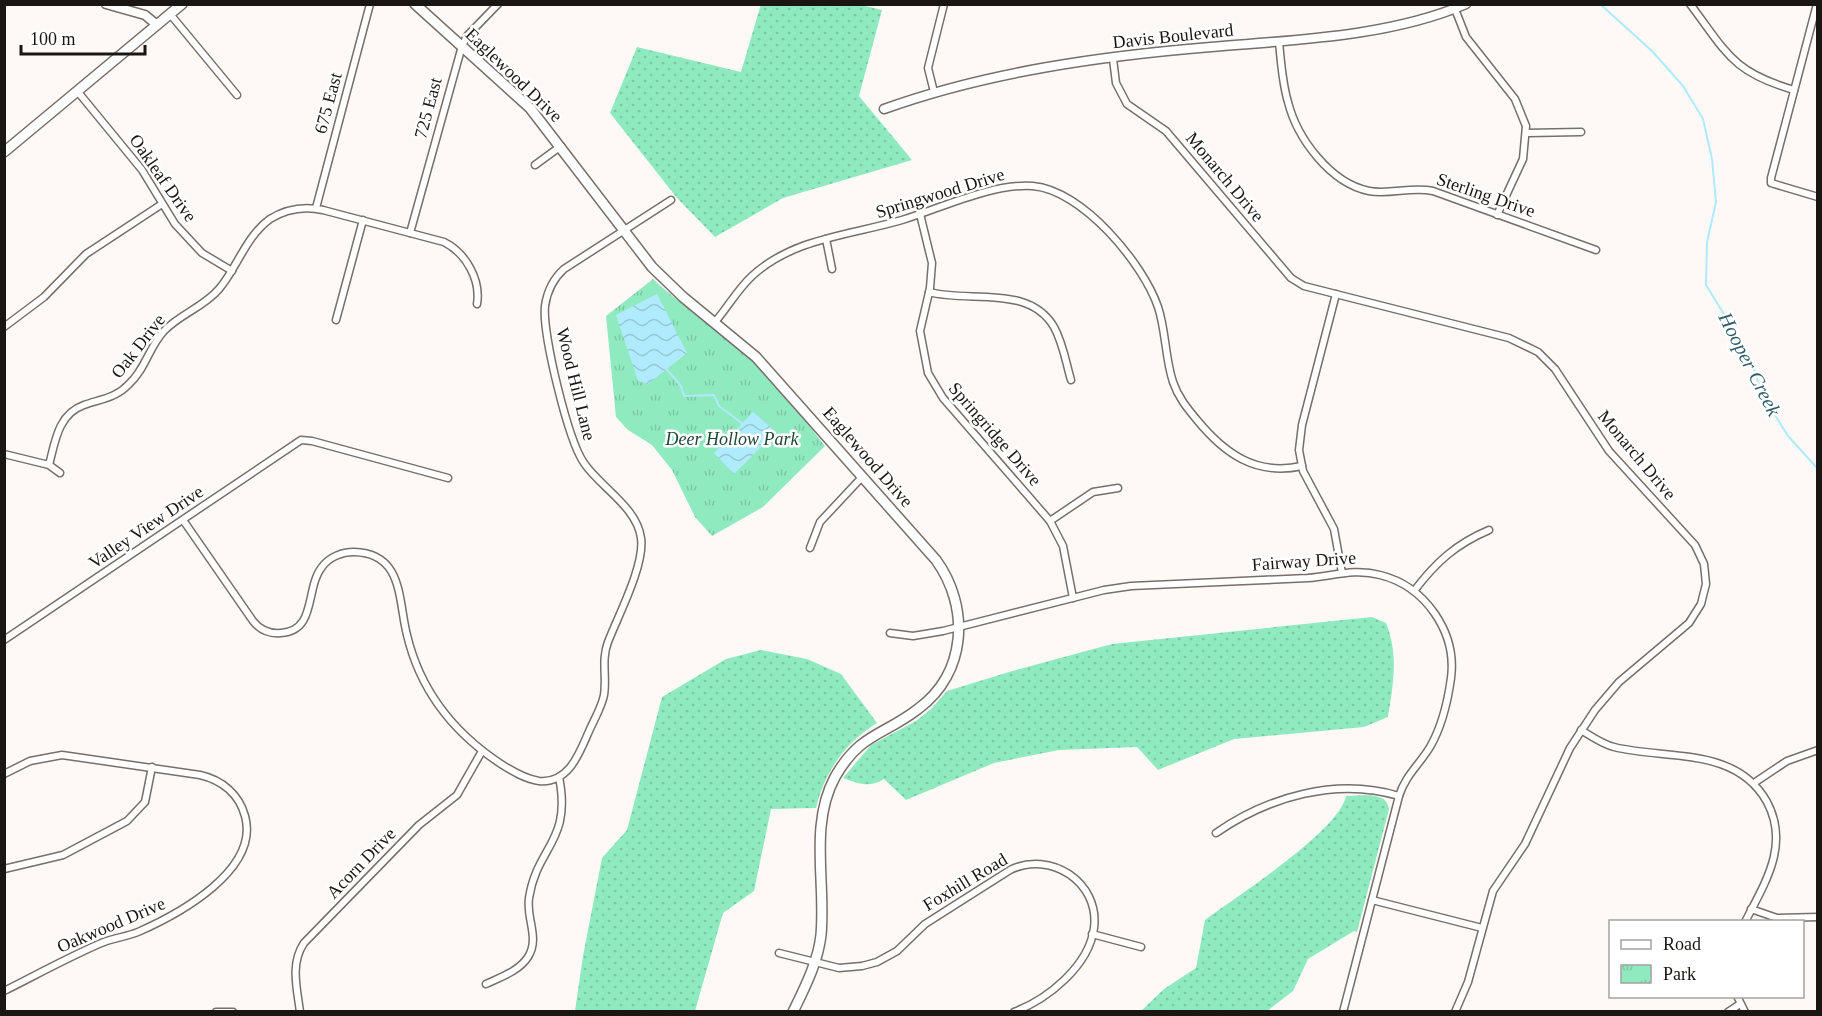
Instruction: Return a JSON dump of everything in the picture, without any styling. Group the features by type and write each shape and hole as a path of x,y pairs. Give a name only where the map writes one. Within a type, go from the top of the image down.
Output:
{"main road":[{"path":"4,152 182,4"},
{"name":"Eaglewood Drive","path":"415,4 530,108 561,146 623,231 666,282 756,357 863,476 942,569 956,598 960,627 955,659 940,688 917,711 864,742 844,763 830,789 821,828 821,931 815,963 793,1011"}],"street":[{"path":"106,4 145,15 156,25"},
{"name":"675 East","path":"316,208 370,4"},
{"name":"725 East","path":"410,233 462,46 472,30 498,4"},
{"path":"934,92 928,68 944,4"},
{"name":"Davis Boulevard","path":"884,109 934,92 1027,71 1187,49 1279,42 1401,24 1466,4"},
{"path":"1690,4 1741,68 1757,78 1794,90"},
{"path":"1816,4 1771,183 1818,197"},
{"path":"1455,9 1466,37 1515,99 1525,119 1527,134 1523,159 1497,215"},
{"path":"170,14 237,95"},
{"name":"Sterling Drive","path":"1279,42 1290,109 1299,129 1330,171 1349,184 1365,190 1387,192 1426,190 1596,250"},
{"name":"Monarch Drive","path":"1113,59 1116,83 1127,104 1166,131 1287,274 1304,286 1509,338 1538,352 1559,376 1609,451 1699,551 1706,584 1704,597 1694,618 1619,681 1581,730 1557,771 1525,844 1497,883 1468,982 1455,1011"},
{"name":"Oakleaf Drive","path":"78,92 142,170 175,224 197,248 232,271"},
{"path":"1527,134 1581,132"},
{"path":"536,165 561,146"},
{"name":"Springwood Drive","path":"715,322 738,290 761,268 789,251 826,239 863,232 1014,186 1044,187 1078,202 1129,258 1148,285 1158,307 1176,388 1185,406 1214,441 1236,457 1253,465 1278,469 1302,466"},
{"name":"Wood Hill Lane","path":"559,777 575,763 602,700 606,649 625,604 642,543 634,520 588,469 574,444 567,427 545,308 548,293 559,274 671,200"},
{"path":"4,327 44,297 86,254 162,204"},
{"path":"316,208 444,243 459,253 477,281 477,304"},
{"name":"Oak Drive","path":"49,465 58,432 69,415 84,405 107,399 135,379 148,352 165,330 216,293 256,233 266,223 292,210 316,208"},
{"name":"Springridge Drive","path":"920,214 932,263 929,292 922,315 921,340 925,365 934,386 1050,521 1063,546 1073,598"},
{"path":"336,320 363,220"},
{"path":"826,239 832,269"},
{"path":"929,292 945,296 1014,299 1036,308 1055,329 1071,380"},
{"path":"1336,294 1299,443 1302,466 1334,529 1342,573"},
{"name":"Valley View Drive","path":"4,640 304,440 448,478"},
{"path":"4,454 49,465 60,473"},
{"path":"810,548 820,522 863,476"},
{"path":"1050,521 1093,492 1118,488"},
{"path":"183,520 253,621 260,628 271,633 288,632 302,623 317,575 332,558 344,553 357,552 371,555 383,562 399,585 409,646 424,684 445,715 482,751 528,778 541,781 559,777 563,800 560,828 529,896 528,910 533,939 531,951 520,966 486,984"},
{"path":"1414,591 1448,553 1463,542 1489,530"},
{"name":"Fairway Drive","path":"890,633 914,636 960,627 1118,587 1310,578 1342,573 1383,575 1414,591 1430,606 1443,627 1451,657 1451,675 1434,738 1406,777 1399,796 1343,1011"},
{"path":"1581,730 1613,747 1718,763 1739,772 1754,783 1771,809 1777,838 1773,867 1746,920"},
{"path":"1754,783 1787,761 1818,750"},
{"name":"Acorn Drive","path":"300,1011 295,971 304,943 419,825 458,795 482,751"},
{"name":"Oakwood Drive","path":"4,774 30,761 54,755 206,776 222,784 232,793 244,814 246,825 245,840 236,865 179,911 136,933 86,950 4,991"},
{"path":"4,869 63,855 128,821 145,802 152,767"},
{"path":"1216,833 1247,812 1291,796 1364,789 1399,796"},
{"name":"Foxhill Road","path":"779,953 815,963 846,968 884,959 902,947 925,924 994,880 1017,867 1035,863 1062,869 1083,887 1093,912 1092,934"},
{"path":"1372,900 1482,928"},
{"path":"1751,909 1777,918 1818,917"},
{"path":"1014,1011 1037,1000 1062,981 1082,955 1092,934 1141,947"},
{"path":"1738,998 1745,1011"},
{"path":"1728,1011 1740,1004"},
{"path":"216,1011 234,1011"}],"green space":[{"path":"761,4 861,5 882,10 859,96 912,160 783,198 715,237 677,198 610,113 637,47 741,72"},
{"name":"Deer Hollow Park","path":"653,279 754,361 782,391 825,446 763,507 712,536 695,517 672,470 652,445 628,430 616,417 606,316"},
{"path":"1372,617 1386,623 1390,635 1394,658 1393,681 1388,717 1364,727 1234,739 1158,770 1137,747 1059,750 994,763 906,800 884,779 864,784 843,778 871,745 916,721 931,709 947,691 1009,672 1112,644"},
{"path":"761,650 807,659 841,674 877,723 855,740 838,759 825,782 816,808 771,809 754,891 723,913 695,1011 575,1011 602,858 627,830 662,697 726,659"},
{"path":"1366,795 1383,799 1389,809 1357,932 1354,931 1308,959 1293,991 1267,1011 1141,1011 1164,989 1196,968 1205,920 1307,844 1326,827 1346,796"}],"water":[{"path":"657,294 687,353 648,384 638,381 616,315"},
{"path":"753,412 776,432 734,474 714,453"}],"waterway":[{"name":"Hooper Creek","path":"1600,4 1652,51 1683,86 1703,119 1712,159 1716,202 1707,242 1706,285 1749,355 1763,396 1788,436 1818,469"},
{"path":"665,367 681,386 684,396 714,395 719,406 743,424"}]}
